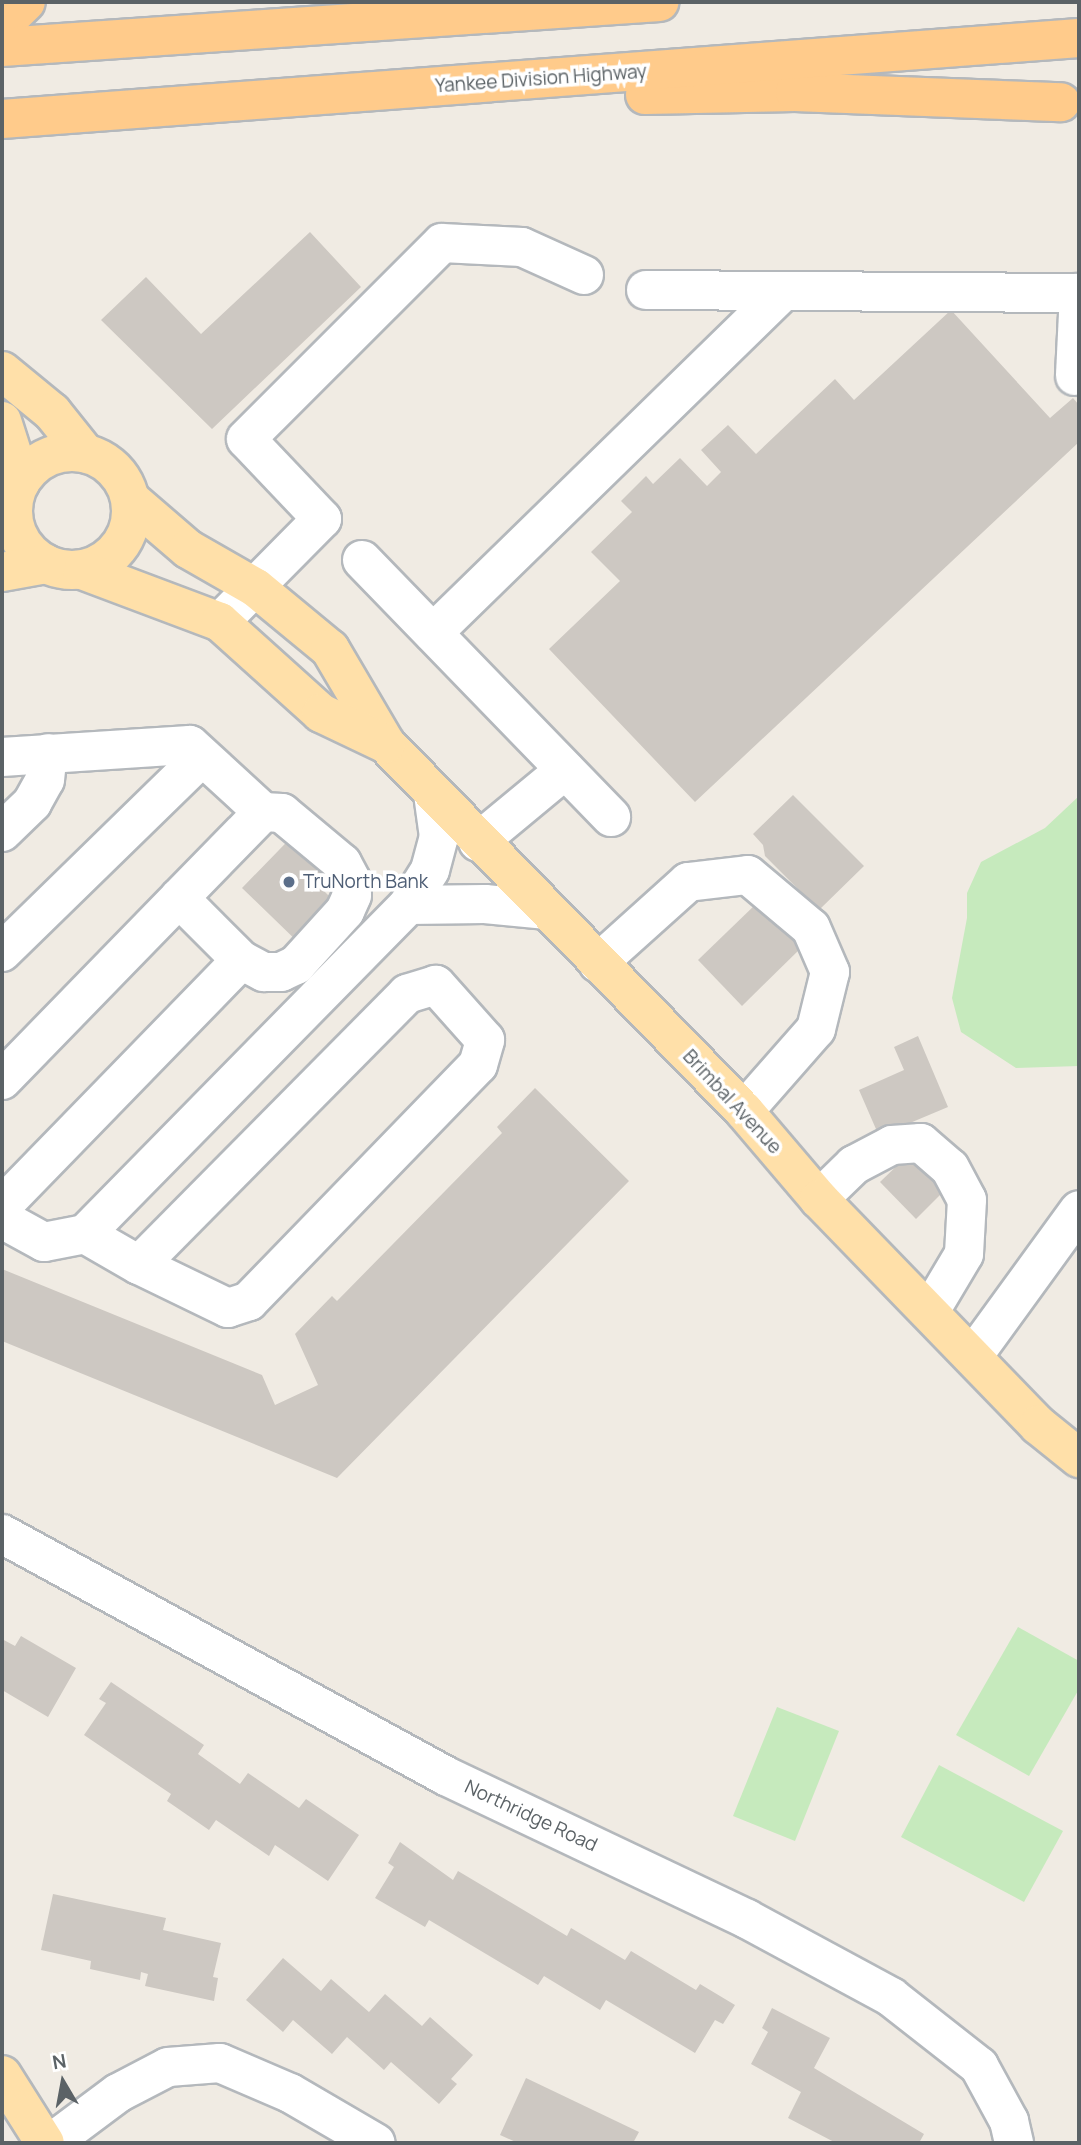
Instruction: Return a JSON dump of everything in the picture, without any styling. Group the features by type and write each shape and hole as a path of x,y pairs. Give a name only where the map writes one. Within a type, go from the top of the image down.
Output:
{"highway":[{"path":"2,25 26,2"},
{"path":"397,2 467,15"},
{"path":"2,47 659,2"},
{"name":"Yankee Division Highway","path":"2,119 1079,38"},
{"path":"160,107 794,92 1073,106"}],"main road":[{"path":"2,371 52,412 85,453 115,470 131,500 188,549 256,588 330,649 386,744"},
{"path":"2,421 13,491 13,515 18,535 29,552 220,622 321,713 386,744"},
{"path":"13,491 48,457 85,453"},
{"path":"2,572 64,567 115,552 131,519 131,500"},
{"name":"Brimbal Avenue","path":"386,744 478,842 744,1111 819,1199 1038,1424 1079,1458"},
{"path":"2,2076 39,2141"}],"street":[{"path":"220,622 323,519 246,439 442,243 522,247 584,275"},
{"path":"646,290 1079,293 1075,376"},
{"path":"433,633 783,292"},
{"path":"362,560 611,817"},
{"path":"2,757 190,745 263,811 282,813 342,863 351,880 352,895 345,911 296,965 281,972 264,972 241,960 179,898"},
{"path":"2,832 32,803 45,780 48,753"},
{"path":"2,952 202,757"},
{"path":"478,842 565,770"},
{"path":"2,1219 44,1242 85,1234 408,905 430,870 439,837 433,794"},
{"path":"2,1080 263,811"},
{"path":"598,963 688,882 748,875 811,928 830,972 816,1029 744,1111"},
{"path":"408,905 485,904 545,910"},
{"path":"2,1206 241,960"},
{"path":"85,1234 139,1265 228,1308 249,1301 478,1065 485,1040 436,985 407,994 139,1265"},
{"path":"819,1199 854,1165 892,1145 921,1143 950,1168 967,1200 964,1254 930,1311"},
{"path":"973,1356 1079,1210"},
{"name":"Northridge Road","path":"2,1534 446,1776 747,1919 891,1997 979,2066 1009,2121 1014,2143"},
{"path":"39,2141 118,2093 168,2067 220,2063 290,2093 376,2143"}],"green space":[{"path":"1079,796 1079,1066 1016,1068 961,1032 952,998 967,918 967,893 981,862 1045,828"},
{"path":"1018,1627 1079,1661 1079,1689 1029,1776 956,1735"},
{"path":"777,1707 839,1731 795,1841 733,1816"},
{"path":"939,1765 1063,1831 1024,1902 901,1837"}],"building":[{"path":"310,232 361,287 212,429 101,320 146,277 201,334"},
{"path":"951,310 1050,418 1073,398 1079,405 1079,442 695,802 549,649 620,581 591,552 632,512 621,501 646,476 653,484 680,458 707,486 721,472 701,450 728,425 756,454 835,379 854,400"},
{"path":"793,795 864,866 819,910 765,856 763,845 753,834"},
{"name":"TruNorth Bank","path":"311,817 336,876 323,890 342,909 304,948 242,888"},
{"path":"757,903 801,948 742,1006 698,960"},
{"path":"918,1036 948,1107 879,1136 859,1090 904,1070 894,1047"},
{"path":"535,1088 629,1181 337,1478 2,1341 2,1269 262,1375 275,1405 318,1385 295,1334 332,1296 337,1301 502,1133 497,1127"},
{"path":"908,1155 943,1192 916,1219 880,1182"},
{"path":"21,1636 76,1668 48,1717 2,1690 2,1639 15,1646"},
{"path":"111,1682 204,1745 198,1754 240,1784 248,1773 299,1808 306,1799 359,1835 328,1881 275,1845 269,1856 216,1820 209,1830 167,1801 171,1794 84,1735 106,1703 99,1699"},
{"path":"400,1842 453,1880 458,1871 567,1936 571,1928 625,1960 631,1951 696,1990 700,1984 735,2005 723,2024 715,2020 695,2053 606,2000 600,2010 544,1976 538,1985 429,1920 425,1927 375,1898 394,1867 388,1863"},
{"path":"53,1894 166,1918 163,1930 221,1943 213,1977 218,1978 214,2001 145,1986 148,1974 141,1972 140,1980 90,1969 91,1961 41,1950"},
{"path":"283,1958 321,1991 331,1979 369,2012 385,1994 422,2026 430,2017 473,2055 451,2079 457,2084 439,2104 391,2062 384,2070 347,2037 332,2054 293,2020 283,2032 246,2000"},
{"path":"772,2008 830,2038 814,2068 924,2134 919,2143 836,2143 788,2118 801,2092 751,2064 768,2032 762,2028"},
{"path":"526,2078 639,2132 633,2143 518,2143 500,2135"}],"place":[{"name":"TruNorth Bank","path":"289,882"}]}
